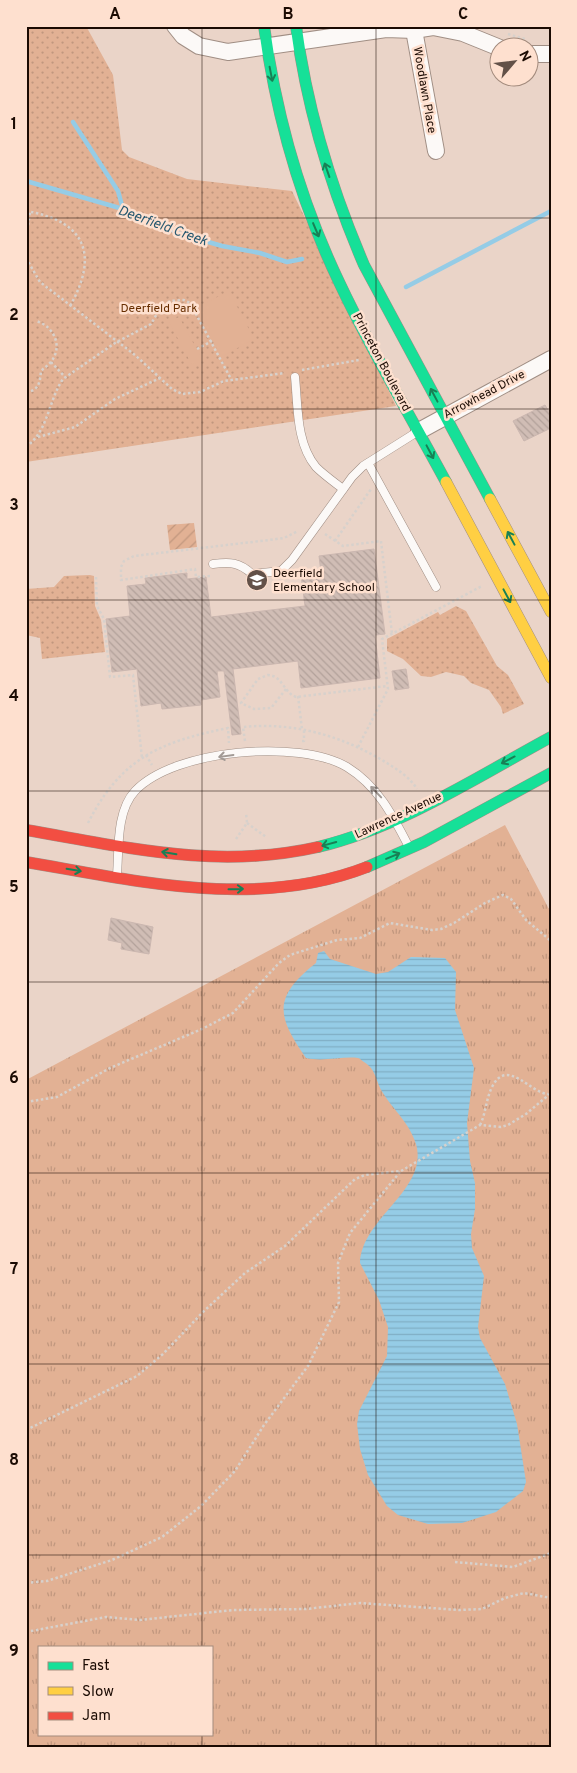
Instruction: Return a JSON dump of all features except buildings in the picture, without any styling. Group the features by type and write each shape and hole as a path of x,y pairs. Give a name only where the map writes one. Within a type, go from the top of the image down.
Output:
{"street":[{"path":"175,26 183,36 199,46 215,51 228,52 266,48 386,28 414,30 433,27 448,28 490,44"},
{"name":"Princeton Boulevard","path":"264,26 266,48 287,144 310,216 340,285 551,678"},
{"path":"296,26 311,117 322,156 346,224 364,265 551,612"},
{"name":"Woodlawn Place","path":"414,30 436,151"},
{"name":"Arrowhead Drive","path":"419,430 551,359"},
{"name":"Lawrence Avenue","path":"26,830 179,855 248,858 311,849 344,840 394,820 551,737"},
{"path":"26,862 209,888 288,887 346,873 410,848 551,773"}],"lane":[{"path":"295,373 302,437 308,454 316,466 343,490"},
{"path":"213,564 234,562 244,566 252,574 281,571 292,560 352,477 368,463 419,430"},
{"path":"368,463 436,587"},
{"path":"117,876 126,806 135,791 146,783 182,765 204,759 270,750 306,752 330,758 349,768 384,800 410,848"}],"path":[{"path":"501,32 512,38"},
{"path":"26,240 28,211 45,214 62,224 76,236 85,250 86,263 84,276 70,306"},
{"path":"26,258 40,282 118,342 172,390 182,394 200,392 231,380 295,373 365,359"},
{"path":"26,448 42,431 58,386 66,377 118,342 151,324 164,306 177,300 190,303 231,380"},
{"path":"26,392 37,388 40,384 41,371 51,362 55,354 55,339 49,327 36,321"},
{"path":"197,349 212,342"},
{"path":"51,362 66,377"},
{"path":"37,437 75,428 115,399 160,378"},
{"path":"335,541 370,490 380,484"},
{"path":"316,527 343,546 381,542 392,634"},
{"path":"210,576 196,577 195,569 121,580 120,572 124,561 134,556 284,538 302,528"},
{"path":"96,577 97,606 104,620 110,677 133,675 142,758"},
{"path":"358,747 387,686 382,640 485,584"},
{"path":"286,689 271,708 254,709 241,703 262,676 274,675 286,689 290,695 298,696 387,686"},
{"path":"298,696 302,729"},
{"path":"245,741 244,727 302,729 329,734 358,747 412,780 420,792"},
{"path":"86,827 109,788 142,758 165,745 186,737 228,728 229,743"},
{"path":"232,845 247,823 246,813"},
{"path":"247,823 272,842"},
{"path":"26,1102 57,1097 110,1068 202,1029 232,1013 279,963 290,955 337,940 360,938 385,924 396,923 432,930 441,929 454,924 485,903 503,895 511,899 526,920 551,941"},
{"path":"480,1125 493,1084 501,1078 518,1077 538,1092 550,1094"},
{"path":"26,1430 137,1376 163,1354 203,1312 245,1273 285,1246 355,1179 365,1175 401,1171 480,1125 500,1127 508,1125 526,1114 550,1094"},
{"path":"26,1583 47,1581 112,1560 162,1537 201,1506 235,1470 264,1425 308,1366 339,1302 338,1263 350,1233 401,1171"},
{"path":"455,1562 513,1567 551,1552"},
{"path":"26,1632 106,1618 140,1620 233,1610 306,1609 360,1604 482,1610 505,1598 524,1593 551,1598"}],"green space":[{"name":"Deerfield Park","path":"26,26 86,26 113,75 122,150 129,157 187,179 292,191 396,406 26,462"},
{"path":"229,291 254,339 221,357 196,308"},
{"path":"179,317 202,359 192,365 169,322"},
{"path":"194,523 197,547 170,550 167,525"},
{"path":"64,576 94,576 95,606 101,620 105,652 42,659 40,638 26,635 26,589 54,587"},
{"path":"456,606 466,611 497,666 508,675 524,704 503,714 501,707 489,690 471,683 464,676 446,672 431,677 421,676 403,659 387,651 387,639 438,612 440,615"},
{"path":"505,825 551,913 551,1747 26,1747 26,1080"}],"water":[{"path":"324,951 330,959 376,974 388,972 411,957 445,958 456,972 455,1010 474,1068 467,1123 470,1161 475,1183 475,1209 471,1234 472,1248 484,1276 478,1327 480,1338 505,1384 517,1424 526,1482 523,1491 496,1512 462,1523 428,1524 398,1515 387,1506 368,1475 360,1449 357,1424 359,1411 387,1356 388,1327 379,1300 360,1263 371,1231 405,1190 413,1176 417,1160 416,1144 409,1129 380,1089 374,1072 368,1065 358,1058 306,1058 289,1030 284,1008 286,997 302,975 316,963 318,953"}],"waterway":[{"path":"73,122 118,191 123,209"},
{"name":"Deerfield Creek","path":"26,181 123,209 181,234 222,246 260,253 287,262 302,259"},
{"name":"Deerfield Creek","path":"406,287 551,211"}],"traffic: fast":[{"path":"264,26 275,92 283,125 313,222 352,309 446,482"},
{"path":"296,26 314,118 331,178 352,236 364,265 490,499"},
{"path":"318,847 349,838 409,814 438,800 551,737"},
{"path":"367,867 424,842 551,773"}],"traffic: slow":[{"path":"446,482 551,678"},
{"path":"490,499 551,612"}],"traffic: jam":[{"path":"26,830 171,854 243,856 280,854 318,847"},
{"path":"26,862 154,883 197,888 240,889 283,887 325,880 367,867"}],"place":[{"name":"Deerfield Elementary School","path":"257,580"}]}
